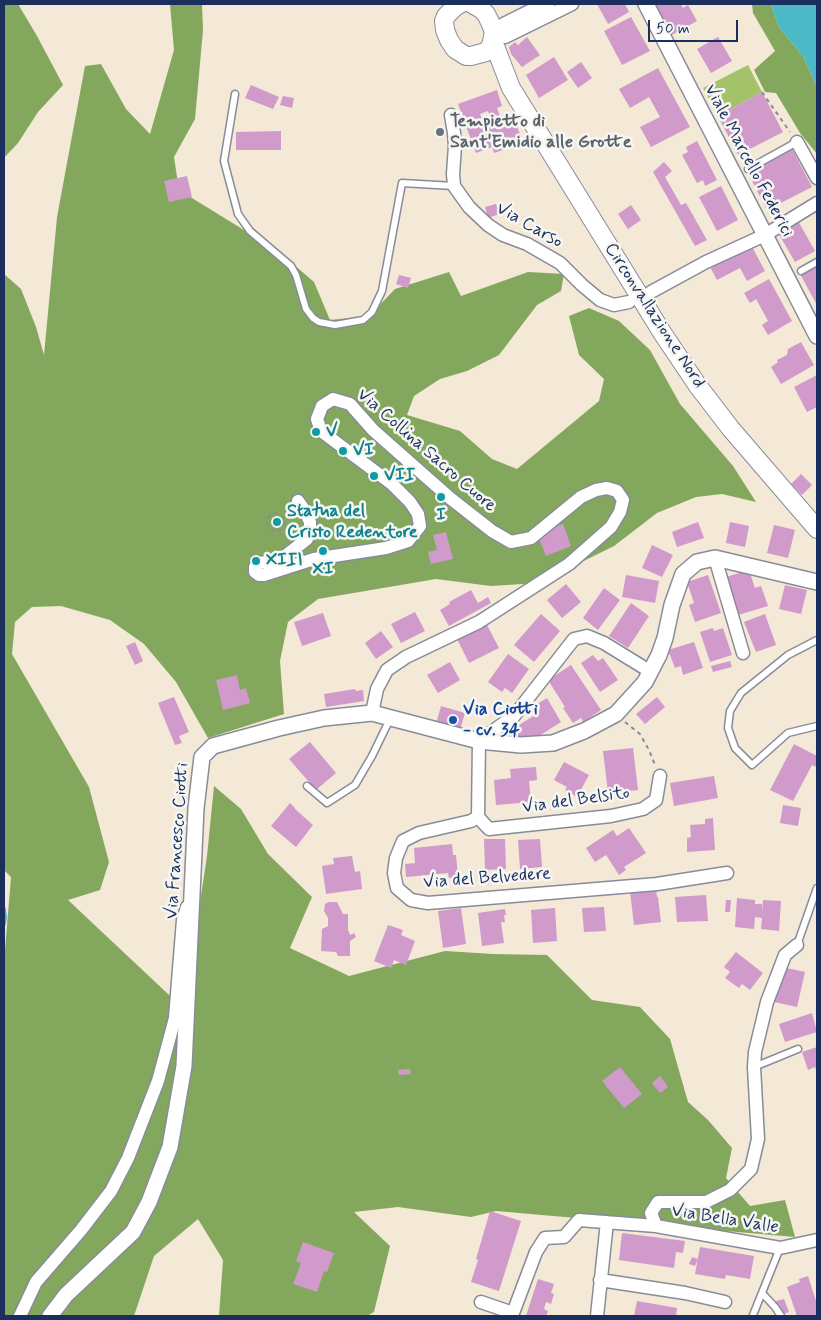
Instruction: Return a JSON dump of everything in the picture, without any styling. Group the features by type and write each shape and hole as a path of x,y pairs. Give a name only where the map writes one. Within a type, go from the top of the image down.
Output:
{"main road":[{"name":"Circonvallazione Nord","path":"472,4 486,14 495,33 511,88"},
{"name":"Circonvallazione Nord","path":"452,7 444,21 445,30 452,45 466,56 477,55 494,69 511,88 663,334 698,386 731,429 817,529"},
{"path":"477,55 486,52 491,46 495,33"}],"street":[{"path":"495,33 501,27 547,4"},
{"path":"495,33 572,4"},
{"name":"Viale Marcello Federici","path":"646,4 817,336"},
{"path":"451,115 455,146 454,186"},
{"path":"797,142 817,178"},
{"name":"Via Carso","path":"454,186 469,207 488,225 503,235 527,244 560,263 600,300 614,305 629,302"},
{"path":"651,292 706,262 765,235 817,203"},
{"name":"Via Collina Sacro Cuore","path":"298,502 310,522 310,530 306,538 284,557 259,563 255,567 255,572 259,575 314,559 386,548 408,541 420,526 418,514 410,502 392,484 321,431 316,419 322,406 333,399 350,404 374,430 450,498 511,542 531,538 581,497 596,490 607,488 617,491 623,500 620,512 611,527 569,564 479,622 406,657 387,670 377,689 372,713"},
{"path":"743,652 715,558 817,582"},
{"name":"Via Francesco Ciotti","path":"50,1316 66,1295 133,1232 149,1202 170,1147 184,1066 196,808 202,756 213,746 279,728 324,718 372,713 479,741 521,745 553,743 584,731 616,714 639,689 651,672 665,638 672,605 683,574 697,562 715,558"},
{"path":"478,817 479,741 514,716 574,639 587,636 604,643 651,672"},
{"name":"Via del Belsito","path":"478,817 489,829 610,816 643,809 656,800 660,776"},
{"name":"Via del Belvedere","path":"478,817 471,821 419,833 403,841 396,858 394,873 398,888 411,900 428,903 657,884 727,872"},
{"path":"20,1316 36,1282 82,1230 111,1191 128,1158 158,1081 175,1018 183,920 193,885"},
{"name":"Via Bella Valle","path":"656,1226 651,1213 658,1202 706,1202 730,1190 751,1169 758,1139 754,1067 755,1052 766,1002 785,955 797,945"},
{"name":"Via Bella Valle","path":"481,1302 513,1313 536,1252 545,1238 564,1237 579,1220 656,1226 780,1248 817,1240"},
{"path":"597,1316 607,1222"},
{"path":"600,1280 725,1302"}],"lane":[{"path":"235,94 224,160 238,214 250,231 291,266 296,275 306,309 312,318 319,322 335,325 363,320 372,312 382,291 402,183 454,186"},
{"path":"748,169 797,142"},
{"path":"801,271 817,262"},
{"path":"817,640 788,655 741,692 730,711 728,728 735,748 752,765 788,732 817,726"},
{"path":"307,786 328,803 355,785 372,756 390,718"},
{"path":"797,945 817,888"},
{"path":"754,1067 798,1050"},
{"path":"754,1315 780,1248"},
{"path":"762,1293 781,1316"}],"path":[{"path":"762,92 797,142"},
{"path":"277,513 283,516 286,522 283,528 276,531 270,528 267,521 270,515 277,513"},
{"path":"616,714 640,734 660,776"}],"green space":[{"path":"4,4 18,4 63,85 38,112 18,143 4,158"},
{"path":"170,4 202,4 203,30 195,119 174,157 179,190 278,251 314,282 330,320 369,316 395,289 449,272 461,296 528,272 564,274 561,291 537,305 499,355 467,371 440,379 414,396 407,415 460,431 492,459 517,469 599,401 604,379 579,355 569,316 589,308 619,321 650,350 680,404 733,466 756,502 722,494 696,497 657,513 614,546 539,583 491,586 436,579 318,599 288,622 280,661 284,714 208,738 176,682 144,644 110,620 61,606 32,607 15,622 12,654 89,787 109,862 100,890 68,900 184,1009 207,856 214,786 241,809 268,854 312,897 290,948 349,976 445,951 547,955 592,1000 640,1007 670,1039 688,1102 708,1120 732,1148 726,1178 750,1206 785,1200 795,1237 496,1211 471,1217 398,1207 354,1212 390,1246 374,1312 367,1316 219,1316 223,1260 198,1219 154,1256 134,1316 4,1316 4,962 11,877 4,870 4,274 21,289 36,327 44,355 57,217 85,66 101,64 126,109 150,134 174,50"},
{"path":"752,4 771,4 779,27 803,56 817,87 817,154 800,133 776,93 765,92 754,70 775,51 753,13"},
{"path":"748,65 762,92 718,116 703,88"}],"water":[{"path":"771,4 817,4 817,87 803,56 779,27"}],"building":[{"path":"597,4 625,4 629,12 608,24"},
{"path":"652,4 681,4 683,8 688,5 697,21 670,36"},
{"path":"631,17 650,51 622,65 604,31"},
{"path":"527,37 540,55 522,67 511,54 509,47 515,42 518,45"},
{"path":"718,37 732,61 711,73 697,49"},
{"path":"554,57 568,80 539,98 526,75"},
{"path":"581,62 592,78 578,88 567,72"},
{"path":"658,68 690,127 651,147 640,127 660,117 649,97 630,108 619,89"},
{"path":"251,85 279,97 273,109 245,98"},
{"path":"497,90 502,106 497,108 502,122 514,118 523,143 494,153 492,147 476,153 458,104","holes":["488,111 493,125 485,128 480,114"]},
{"path":"762,92 783,132 738,155 718,116"},
{"path":"283,96 294,98 292,108 280,105"},
{"name":"Tempietto di Sant'Emidio alle Grotte","path":"441,126 443,137 439,138 437,127"},
{"path":"281,131 281,150 236,150 236,132"},
{"path":"697,141 717,180 705,186 703,180 697,183 682,155 688,152 686,147"},
{"path":"791,147 812,187 767,210 747,171"},
{"path":"664,162 672,171 665,177 681,205 686,203 707,240 695,246 653,172"},
{"path":"187,176 192,197 169,202 164,181"},
{"path":"721,186 738,220 717,231 699,197"},
{"path":"496,204 499,214 488,218 485,207"},
{"path":"631,205 641,220 628,229 618,214"},
{"path":"797,219 815,251 795,262 777,231"},
{"path":"750,243 765,271 747,281 740,268 717,280 709,265"},
{"path":"817,265 817,305 800,274"},
{"path":"399,275 411,278 408,288 396,284"},
{"path":"769,279 792,321 768,335 762,325 768,321 756,299 750,303 744,293"},
{"path":"801,342 814,365 781,384 771,367 778,362 777,360 787,355 788,349"},
{"path":"817,375 817,407 807,412 794,387"},
{"path":"801,474 812,485 802,495 791,484"},
{"path":"698,522 704,538 677,547 672,532"},
{"path":"730,522 749,526 745,547 726,543"},
{"path":"563,524 571,546 546,556 537,534"},
{"path":"774,525 795,530 788,558 767,553"},
{"path":"446,532 453,559 431,564 428,552 437,550 433,535"},
{"path":"652,545 673,555 662,577 642,568"},
{"path":"749,570 755,588 761,586 768,606 738,615 726,577"},
{"path":"626,575 659,581 655,603 622,597"},
{"path":"708,575 721,613 695,622 689,605 694,603 687,582"},
{"path":"566,584 581,602 562,618 547,600"},
{"path":"785,585 807,590 801,614 779,609"},
{"path":"604,588 620,600 598,630 583,618"},
{"path":"471,590 478,603 488,597 491,603 449,626 440,610 450,604 449,602"},
{"path":"631,603 649,616 628,648 609,636"},
{"path":"415,612 425,631 401,643 391,624"},
{"path":"323,613 331,636 302,646 294,622"},
{"path":"541,614 560,631 534,662 514,645"},
{"path":"765,614 776,645 756,652 744,622"},
{"path":"487,625 499,648 469,663 457,639"},
{"path":"713,628 714,631 723,628 732,655 710,662 700,632"},
{"path":"381,631 393,647 376,659 365,643"},
{"path":"135,642 143,661 135,665 126,646"},
{"path":"694,642 703,668 683,675 681,666 675,668 668,650"},
{"path":"508,654 529,669 512,693 505,688 502,692 488,682"},
{"path":"593,655 598,661 603,658 618,680 600,692 581,663"},
{"path":"730,661 732,667 713,672 711,666"},
{"path":"450,662 460,680 438,693 427,675"},
{"path":"571,665 601,710 583,722 581,718 573,723 548,680"},
{"path":"237,675 240,690 246,688 250,703 223,710 216,680"},
{"path":"355,689 356,691 363,690 364,701 326,707 324,694"},
{"path":"174,697 189,732 179,736 182,743 175,745 158,703"},
{"path":"657,697 665,707 645,724 636,714"},
{"path":"547,698 561,722 539,736 517,738 511,730 535,715 531,708"},
{"path":"441,706 465,713 460,730 436,724"},
{"path":"310,742 336,773 316,790 289,759"},
{"path":"794,744 817,756 817,763 816,767 812,765 793,801 770,790"},
{"path":"633,748 638,790 608,793 603,751"},
{"path":"564,762 589,775 577,797 565,790 567,787 554,780"},
{"path":"536,767 537,780 529,781 531,802 496,805 494,780 511,778 510,769"},
{"path":"714,776 718,798 674,806 670,783"},
{"path":"290,803 313,825 296,847 271,826"},
{"path":"783,805 801,808 798,826 780,823"},
{"path":"713,818 715,850 687,852 687,838 691,837 690,825 705,824 705,819"},
{"path":"629,828 646,853 624,867 626,870 619,875 606,855 595,862 586,848 613,830 617,836"},
{"path":"484,839 505,839 506,869 485,870"},
{"path":"540,839 542,867 520,869 518,840"},
{"path":"452,844 453,855 456,855 458,877 449,878 448,873 406,877 405,864 415,863 414,848"},
{"path":"352,856 355,872 360,871 362,889 326,894 322,866 334,864 333,858"},
{"path":"656,889 661,922 634,925 630,891"},
{"path":"706,895 708,921 677,922 675,897"},
{"path":"737,898 755,900 755,904 762,904 762,913 763,900 781,901 779,931 761,929 762,918 755,917 754,929 735,927"},
{"path":"726,900 731,900 730,912 725,912"},
{"path":"337,902 343,914 348,914 348,930 350,935 354,933 356,937 350,941 350,956 338,956 336,952 321,951 322,929 328,926 328,918 324,911 325,904"},
{"path":"604,907 606,931 584,932 582,908"},
{"path":"461,908 466,944 443,948 438,911"},
{"path":"555,908 557,941 533,943 531,910"},
{"path":"505,909 505,922 501,922 504,943 482,946 478,913"},
{"path":"388,925 403,930 401,935 415,941 406,965 394,960 391,968 374,961"},
{"path":"736,952 763,973 750,990 742,984 739,988 725,978 730,972 724,967"},
{"path":"782,967 805,972 797,1007 774,1002"},
{"path":"812,1013 817,1032 785,1042 779,1024"},
{"path":"817,1047 817,1072 815,1067 808,1070 802,1052"},
{"path":"620,1067 642,1094 624,1108 602,1081"},
{"path":"410,1069 411,1074 399,1075 398,1070"},
{"path":"660,1076 668,1087 660,1093 652,1083"},
{"path":"490,1211 521,1221 499,1291 471,1282"},
{"path":"622,1233 685,1241 683,1253 676,1252 674,1268 619,1260"},
{"path":"303,1242 334,1253 327,1272 324,1271 317,1292 293,1284 301,1263 296,1261"},
{"path":"700,1247 754,1256 750,1279 726,1275 725,1279 695,1274"},
{"path":"692,1257 698,1259 695,1266 689,1264"},
{"path":"808,1276 817,1304 817,1316 797,1316 787,1287 800,1282 799,1279"},
{"path":"538,1279 554,1284 551,1293 554,1294 551,1304 546,1302 544,1309 548,1311 546,1316 526,1316"},
{"path":"784,1299 789,1312 780,1315 776,1301"},
{"path":"637,1301 677,1308 676,1316 634,1316"}],"waterway":[{"path":"4,909 4,924"}],"place":[{"name":"Tempietto di Sant'Emidio alle Grotte","path":"440,132"},
{"name":"V","path":"316,432"},
{"name":"VI","path":"343,451"},
{"name":"VII","path":"374,476"},
{"name":"I","path":"441,497"},
{"name":"Statua del Cristo Redentore","path":"277,522"},
{"name":"XI","path":"323,551"},
{"name":"XIII","path":"256,561"},
{"name":"Via Ciotti - cv. 34","path":"453,720"}]}
